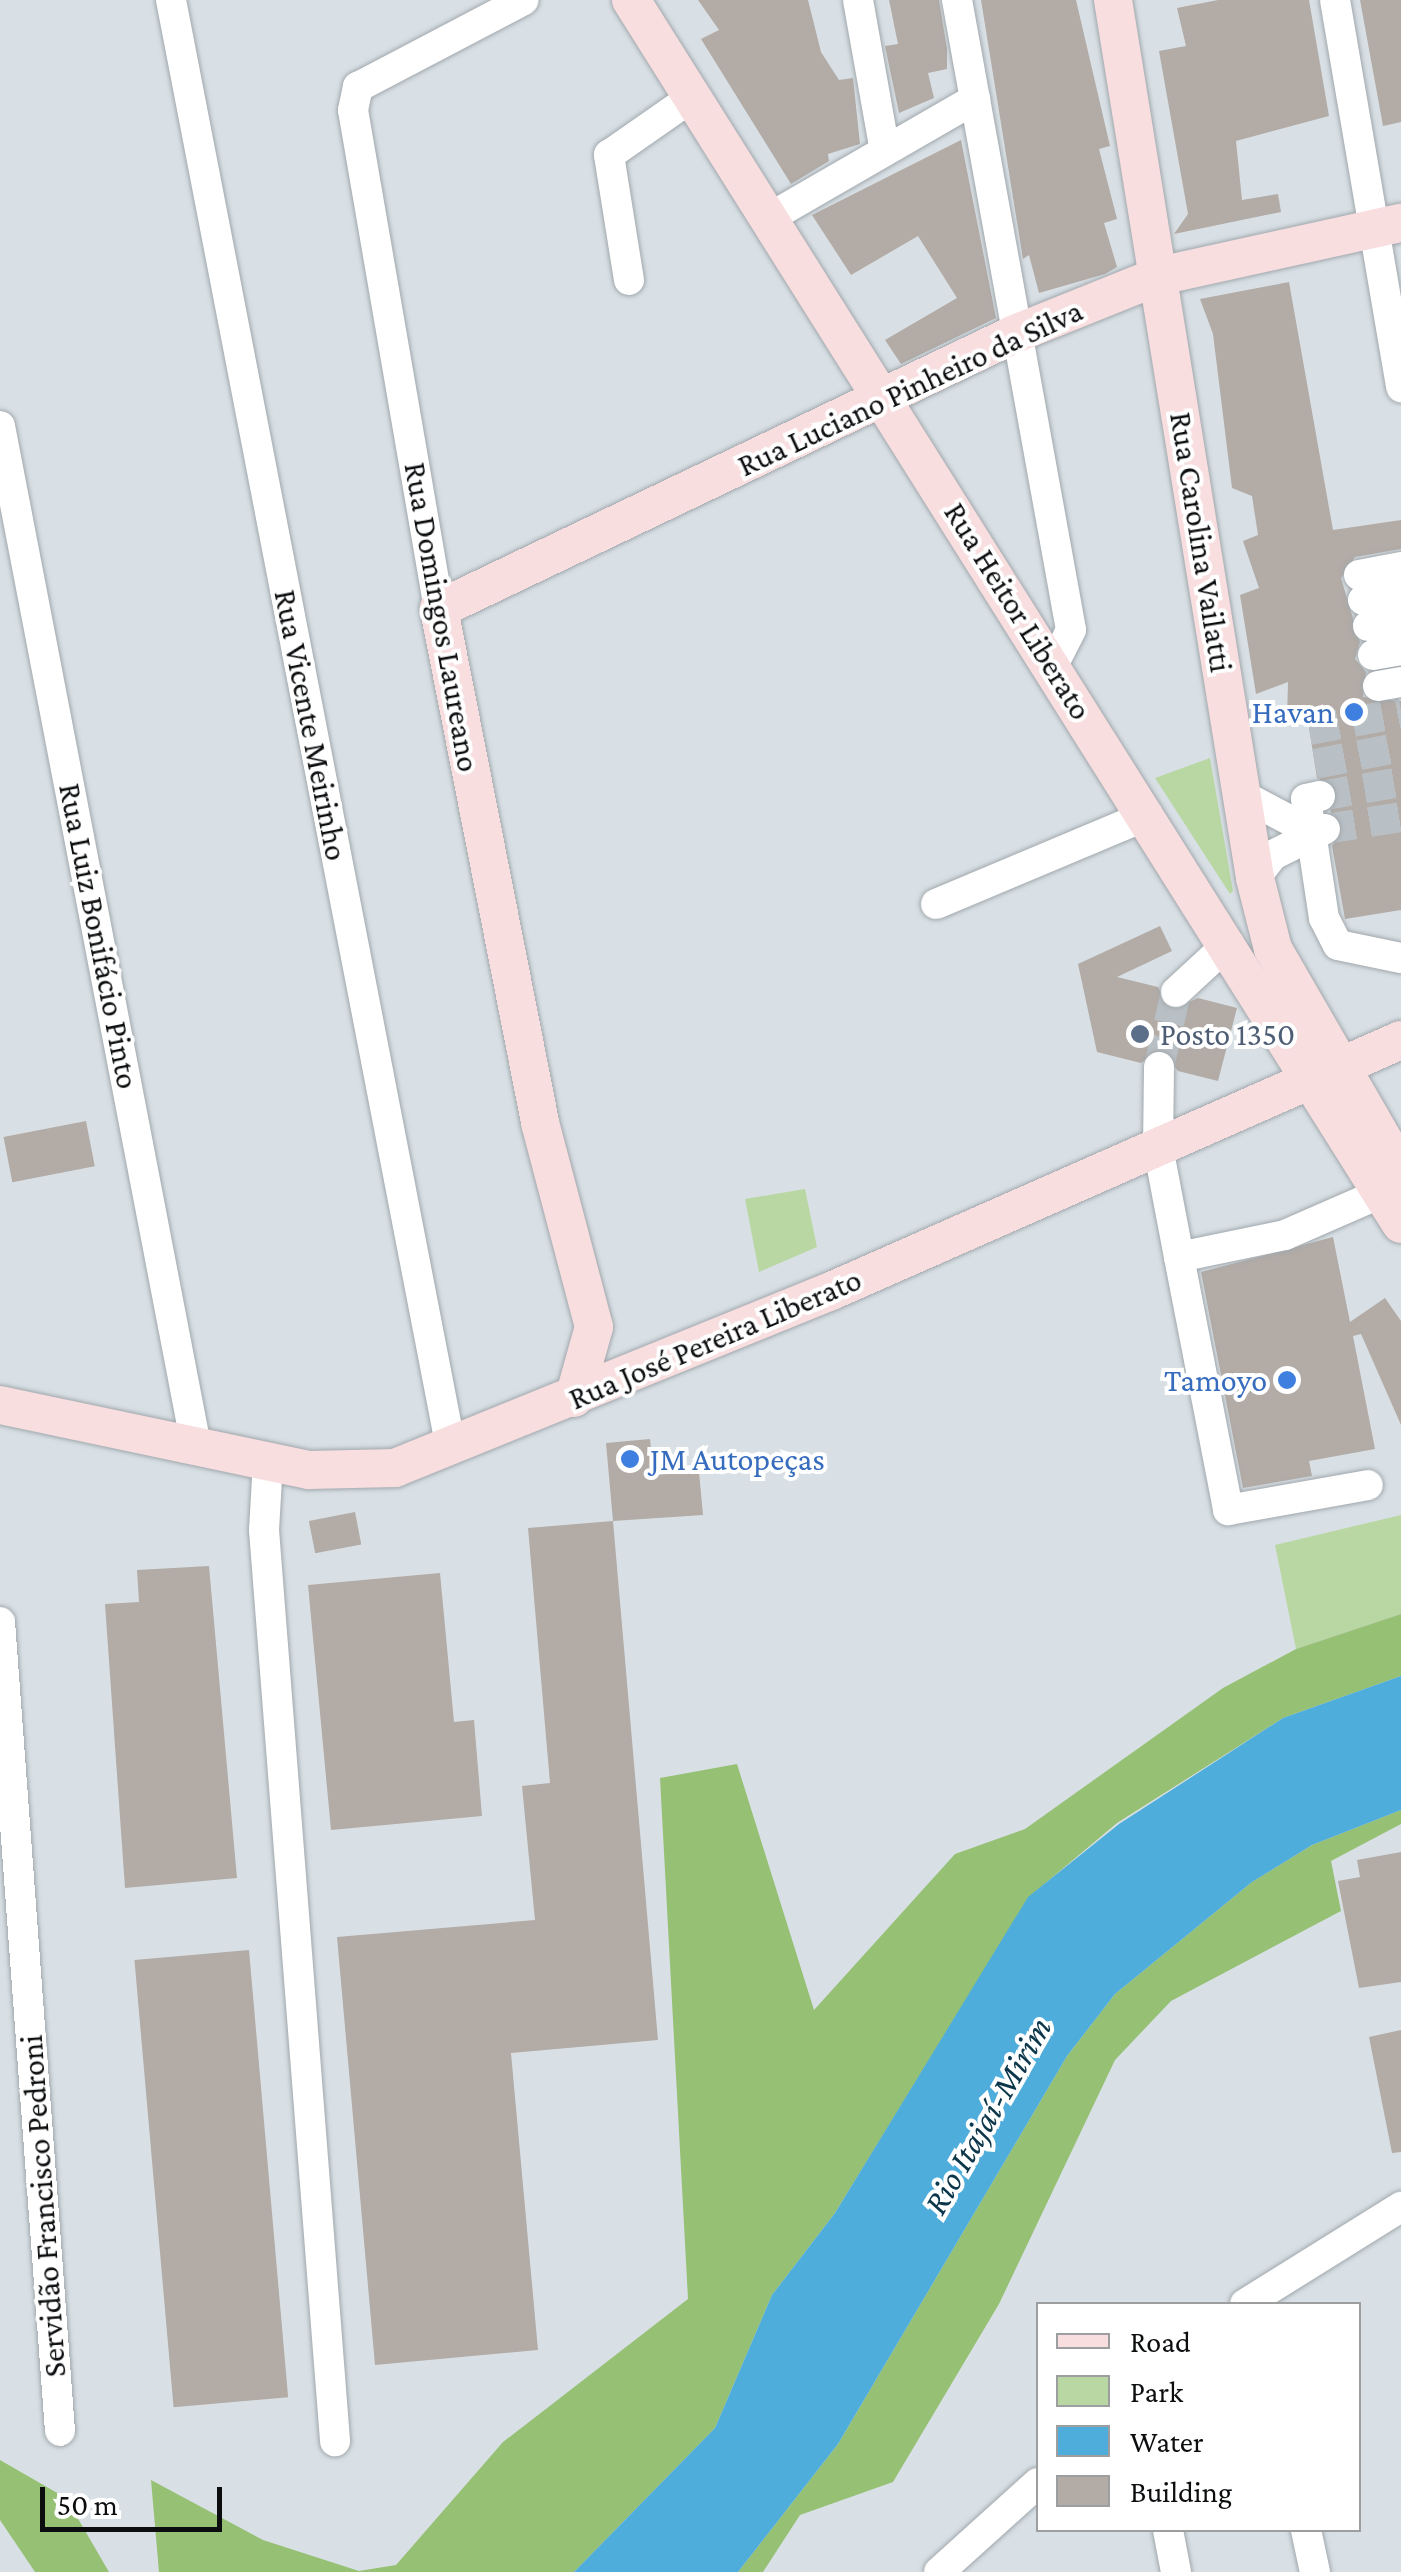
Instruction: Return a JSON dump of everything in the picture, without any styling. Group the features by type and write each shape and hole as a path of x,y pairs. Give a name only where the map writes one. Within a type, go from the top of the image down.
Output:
{"main road":[{"name":"Rua Heitor Liberato","path":"630,0 1229,944 1325,1074 1394,1196"},
{"name":"Rua Carolina Vailatti","path":"1113,0 1255,878 1273,949 1325,1074"},
{"name":"Rua Luciano Pinheiro da Silva","path":"439,610 885,401 1017,332 1159,276 1387,226"},
{"name":"Rua Domingos Laureano","path":"439,610 540,1122 594,1326 621,1359 648,1367"},
{"name":"Rua José Pereira Liberato","path":"0,1405 268,1462 369,1472 451,1450 1401,1040"},
{"path":"574,1398 594,1326"}],"street":[{"name":"Rua Vicente Meirinho","path":"172,0 451,1450"},
{"name":"Rua Domingos Laureano","path":"439,610 353,110 358,87 524,0"},
{"path":"858,0 884,146"},
{"path":"957,0 1071,630 1053,665"},
{"path":"1335,0 1387,226 1401,387"},
{"path":"628,280 610,156 692,97"},
{"path":"769,218 884,146 975,99"},
{"name":"Rua Luiz Bonifácio Pinto","path":"0,426 196,1446"},
{"path":"1373,621 1401,567"},
{"path":"1373,621 1401,593"},
{"path":"1373,621 1401,620"},
{"path":"1242,795 1318,830"},
{"path":"1320,796 1306,798 1318,830 1338,945 1401,958"},
{"path":"936,904 1148,815"},
{"path":"1255,878 1318,830"},
{"path":"1176,992 1229,944"},
{"path":"1159,1067 1158,1147 1228,1510 1368,1485"},
{"path":"1180,1256 1285,1236 1394,1196"},
{"path":"268,1462 264,1530 335,2441"},
{"name":"Servidão Francisco Pedroni","path":"0,1622 60,2431"},
{"path":"1251,2302 1401,2206"},
{"path":"939,2572 1036,2485"},
{"path":"1168,2532 1176,2572"},
{"path":"1306,2532 1315,2572"}],"green space":[{"path":"1210,758 1233,891 1230,894 1155,778"},
{"path":"805,1189 817,1247 759,1272 745,1199"},
{"path":"1401,1515 1401,1614 1296,1649 1275,1545"},
{"path":"1401,1614 1401,1676 1283,1718 1117,1823 1029,1897 835,2213 772,2295 715,2428 574,2572 159,2572 151,2480 263,2540 359,2571 396,2565 503,2442 688,2299 660,1778 737,1764 814,2010 955,1854 1025,1829 1223,1688 1296,1649"},
{"path":"1401,1810 1401,1824 1331,1861 1341,1911 1171,2001 1115,2060 999,2304 893,2482 800,2515 763,2572 738,2572 838,2444 1067,2056 1115,1994 1252,1882 1312,1845"},
{"path":"0,2460 66,2498 109,2572 35,2572 0,2520"}],"water":[{"name":"Rio Itajaí-Mirim","path":"1401,1676 1401,1810 1312,1845 1252,1882 1115,1994 1067,2056 838,2444 738,2572 574,2572 715,2428 772,2295 835,2213 1028,1897 1119,1824 1283,1718"}],"building":[{"path":"698,0 808,0 821,52 839,80 853,78 860,144 828,154 829,161 791,184 701,39 719,30"},
{"path":"889,0 939,0 947,49 947,69 928,73 934,98 899,113 885,46 898,44"},
{"path":"981,0 1076,0 1110,146 1099,149 1117,219 1104,223 1117,267 1105,274 1039,293 1029,255 1023,259"},
{"path":"1218,0 1309,0 1329,116 1236,141 1242,200 1278,194 1281,212 1174,234 1188,214 1159,51 1186,46 1177,8"},
{"path":"1360,0 1401,0 1401,122 1383,126"},
{"path":"961,140 996,318 901,364 885,340 957,298 918,236 851,275 812,215"},
{"path":"1289,282 1333,530 1401,520 1401,549 1355,557 1341,578 1360,642 1355,659 1366,672 1363,697 1401,701 1401,910 1345,919 1332,846 1344,829 1330,811 1338,791 1317,778 1307,715 1287,719 1288,682 1256,694 1240,595 1259,588 1243,541 1258,535 1252,496 1232,488 1213,334 1200,299"},
{"path":"1160,926 1172,951 1117,977 1158,987 1171,1010 1198,998 1237,1008 1218,1081 1178,1071 1160,1048 1141,1063 1097,1052 1078,964"},
{"path":"86,1121 95,1166 12,1182 4,1137"},
{"name":"Tamoyo","path":"1333,1237 1350,1322 1385,1298 1401,1321 1401,1425 1361,1334 1353,1336 1375,1449 1309,1461 1312,1476 1243,1488 1201,1272"},
{"path":"650,1439 654,1475 699,1472 703,1515 613,1521 606,1443"},
{"path":"355,1512 361,1544 315,1553 309,1521"},
{"path":"613,1521 658,2040 511,2053 538,2350 375,2365 337,1937 535,1920 522,1786 550,1783 528,1528"},
{"path":"209,1566 237,1878 125,1888 105,1604 139,1602 137,1570"},
{"path":"440,1573 454,1722 474,1720 482,1816 331,1830 308,1585"},
{"path":"1401,1852 1401,1982 1359,1988 1338,1881 1360,1877 1357,1860"},
{"path":"249,1950 288,2397 174,2407 134,1960"},
{"path":"1401,2030 1401,2152 1392,2153 1369,2037"}],"tunnel":[{"path":"1309,730 1401,713"},
{"path":"1315,764 1401,747"},
{"path":"1320,796 1401,782"},
{"path":"1325,829 1401,817"},
{"path":"1159,1067 1176,992"}],"place":[{"name":"Havan","path":"1354,712"},
{"name":"Posto 1350","path":"1140,1034"},
{"name":"Tamoyo","path":"1287,1380"},
{"name":"JM Autopeças","path":"630,1459"}]}
